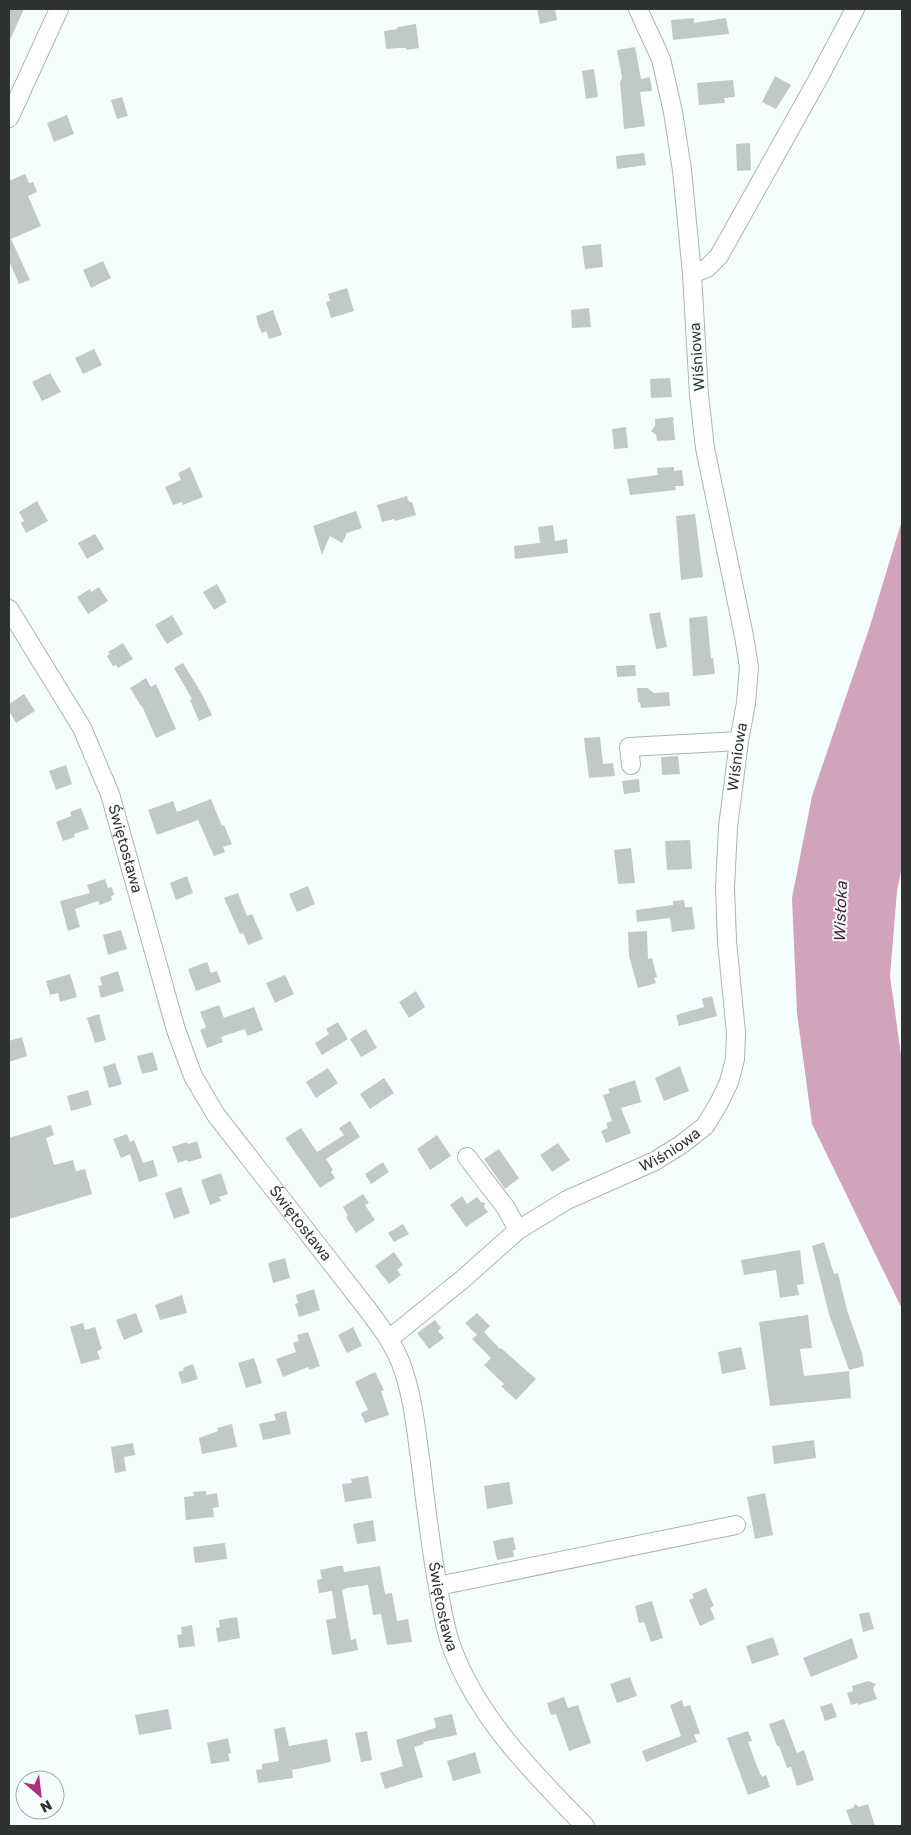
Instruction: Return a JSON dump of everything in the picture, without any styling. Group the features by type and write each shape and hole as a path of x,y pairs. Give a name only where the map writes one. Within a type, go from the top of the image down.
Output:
{"street":[{"path":"9,118 59,9"},
{"name":"Wiśniowa","path":"389,1339 518,1230 567,1200 655,1161 682,1144 705,1126 729,1082 735,1059 736,1033 727,941 725,888 728,827 738,741 746,704 749,667 705,448 699,395 692,274 682,170 668,85 656,45 638,9"},
{"path":"692,274 707,268 719,256 855,9"},
{"name":"Świętosława","path":"9,609 82,728 110,794 176,1030 200,1090 226,1130 389,1339 400,1361 408,1386 416,1429 438,1586 450,1643 461,1670 488,1715 512,1746 551,1791 585,1826"},
{"path":"631,765 629,747 738,741"},
{"path":"467,1157 506,1208 518,1230"},
{"path":"438,1586 736,1525"}],"water":[{"name":"Wisłoka","path":"902,520 902,867 897,891 890,976 902,1062 902,1309 812,1124 797,1013 792,898 812,796 870,626"}],"building":[{"path":"9,9 24,9 9,42"},
{"path":"537,9 555,9 557,20 540,24"},
{"path":"694,18 694,23 726,18 729,34 673,40 671,20"},
{"path":"416,24 419,48 407,50 406,48 386,49 384,31"},
{"path":"635,47 641,79 650,77 652,91 640,92 645,126 624,129 620,82 622,78 617,50"},
{"path":"594,69 598,97 586,99 582,71"},
{"path":"775,76 791,85 776,109 762,102"},
{"path":"733,80 735,97 724,98 725,103 699,105 697,83"},
{"path":"122,97 128,116 117,119 111,100"},
{"path":"67,115 74,134 54,142 47,123"},
{"path":"750,143 751,170 737,171 736,144"},
{"path":"644,153 646,165 617,169 616,156"},
{"path":"25,174 29,183 33,182 37,192 28,196 41,226 11,239 30,280 19,284 9,261 9,181"},
{"path":"601,244 603,267 585,269 582,246"},
{"path":"103,261 111,278 91,288 83,270"},
{"path":"347,288 354,311 331,318 326,302 330,301 328,294"},
{"path":"589,308 591,327 572,328 571,310"},
{"path":"273,310 282,335 269,339 266,331 262,333 256,316"},
{"path":"94,349 102,365 83,374 75,358"},
{"path":"50,373 61,392 42,401 32,382"},
{"path":"670,378 672,397 651,398 650,379"},
{"path":"673,417 675,440 657,441 656,435 651,431 655,426 655,419"},
{"path":"626,427 628,448 614,449 612,429"},
{"path":"190,467 203,497 183,505 182,502 173,505 165,487 181,480 178,473"},
{"path":"674,467 674,471 682,470 684,486 675,486 676,490 630,495 627,479 658,475 657,468"},
{"path":"407,496 409,502 412,502 416,515 395,521 394,519 382,522 377,505"},
{"path":"37,501 48,521 26,533 21,523 24,521 19,512"},
{"path":"356,511 362,528 347,533 342,543 330,536 322,555 313,526"},
{"path":"695,514 703,577 681,580 676,516"},
{"path":"553,525 555,541 567,539 568,553 515,559 514,546 540,543 538,527"},
{"path":"95,534 104,549 87,559 78,543"},
{"path":"217,584 227,602 214,610 203,592"},
{"path":"99,587 108,601 88,614 77,597 90,589 91,592"},
{"path":"660,612 667,647 656,649 649,614"},
{"path":"172,615 183,634 167,644 155,625"},
{"path":"707,616 711,658 713,658 715,674 693,676 689,618"},
{"path":"123,643 133,659 118,668 116,665 113,666 107,656 110,654 108,652"},
{"path":"183,663 212,715 199,721 190,700 192,699 174,668"},
{"path":"635,665 636,676 617,677 616,666"},
{"path":"146,678 151,687 156,684 176,729 156,738 142,706 130,688"},
{"path":"637,688 647,688 654,693 669,692 670,706 641,708 640,702 638,702"},
{"path":"24,694 35,711 16,723 9,711 9,704"},
{"path":"600,737 603,764 613,763 615,776 589,778 584,738"},
{"path":"678,756 680,774 662,775 661,757"},
{"path":"66,765 72,784 56,790 49,771"},
{"path":"639,779 640,792 624,794 622,781"},
{"path":"211,799 232,844 223,847 225,852 214,856 198,820 157,835 148,810 173,801 177,812"},
{"path":"81,808 89,829 74,834 75,837 63,841 56,822 71,816 70,812"},
{"path":"690,840 692,869 667,870 665,841"},
{"path":"631,848 635,883 618,884 614,850"},
{"path":"187,876 193,893 176,900 170,883"},
{"path":"105,879 108,888 112,887 114,895 111,896 112,900 100,905 98,901 75,909 80,927 68,931 60,901 90,893 87,885"},
{"path":"308,886 315,904 297,912 289,894"},
{"path":"238,893 247,916 252,914 263,939 248,945 243,933 240,934 224,898"},
{"path":"684,900 685,907 692,907 695,929 672,932 670,918 637,922 636,910 673,905 673,901"},
{"path":"121,930 127,949 108,955 103,935"},
{"path":"647,931 648,959 652,958 657,977 654,978 656,983 638,988 629,956 628,932"},
{"path":"207,962 211,973 217,971 221,982 196,991 188,969"},
{"path":"118,971 124,991 101,998 98,986 102,985 100,977"},
{"path":"70,974 77,997 60,1002 58,993 50,995 46,981"},
{"path":"285,975 294,994 275,1003 266,983"},
{"path":"416,991 425,1007 409,1018 399,1002"},
{"path":"712,996 717,1016 679,1026 676,1015 704,1007 702,999"},
{"path":"219,1005 224,1018 254,1007 263,1030 247,1036 245,1029 221,1037 223,1042 207,1048 200,1030 206,1027 200,1012"},
{"path":"99,1014 106,1040 95,1043 87,1018"},
{"path":"338,1022 348,1039 322,1055 315,1043 329,1034 326,1029"},
{"path":"366,1029 377,1048 361,1057 350,1039"},
{"path":"22,1037 27,1056 9,1062 9,1041"},
{"path":"153,1052 158,1070 142,1074 137,1056"},
{"path":"115,1063 122,1084 109,1088 103,1067"},
{"path":"680,1066 689,1091 664,1101 655,1078"},
{"path":"328,1068 338,1083 316,1098 306,1082"},
{"path":"384,1078 394,1093 370,1109 360,1094"},
{"path":"635,1080 641,1102 621,1108 631,1133 606,1143 601,1131 608,1128 606,1123 612,1121 603,1095 610,1093 608,1089"},
{"path":"88,1090 92,1105 71,1111 67,1096"},
{"path":"350,1121 360,1137 326,1159 333,1170 331,1172 335,1178 320,1188 285,1138 301,1128 317,1152 344,1135 339,1128"},
{"path":"51,1125 54,1135 46,1138 54,1165 73,1160 76,1171 85,1169 92,1194 9,1219 9,1138"},
{"path":"127,1134 130,1142 134,1140 143,1163 153,1160 158,1176 139,1182 130,1154 121,1158 113,1139"},
{"path":"437,1135 451,1156 430,1170 417,1149"},
{"path":"197,1141 202,1158 178,1163 172,1147"},
{"path":"558,1143 570,1160 552,1172 540,1155"},
{"path":"499,1149 519,1178 505,1189 484,1159"},
{"path":"383,1162 389,1172 371,1184 365,1174"},
{"path":"221,1173 228,1194 219,1197 221,1201 210,1205 201,1180"},
{"path":"181,1187 190,1213 174,1219 165,1193"},
{"path":"363,1194 369,1203 365,1205 375,1220 356,1233 346,1217 348,1216 343,1207"},
{"path":"462,1196 467,1204 477,1197 481,1202 485,1203 484,1207 488,1212 466,1227 450,1205"},
{"path":"403,1224 409,1234 394,1242 388,1233"},
{"path":"824,1242 834,1274 838,1273 847,1310 862,1353 864,1366 849,1370 829,1314 812,1246"},
{"path":"800,1250 804,1284 797,1285 799,1295 780,1298 776,1270 744,1275 741,1260"},
{"path":"394,1252 403,1265 397,1270 401,1275 389,1284 375,1266"},
{"path":"285,1258 290,1278 273,1283 268,1263"},
{"path":"314,1289 320,1310 299,1317 295,1304 298,1303 296,1295"},
{"path":"182,1295 187,1313 160,1320 155,1305"},
{"path":"136,1313 143,1332 124,1340 116,1320"},
{"path":"477,1313 490,1326 484,1332 500,1349 536,1379 516,1400 501,1386 504,1384 484,1365 491,1358 472,1339 477,1335 465,1323"},
{"path":"808,1315 812,1348 800,1349 804,1376 849,1371 851,1398 770,1406 759,1322"},
{"path":"435,1320 441,1328 438,1331 444,1338 429,1349 417,1333"},
{"path":"83,1323 85,1330 95,1327 102,1349 97,1351 100,1359 81,1364 70,1327"},
{"path":"353,1327 362,1346 347,1353 338,1335"},
{"path":"308,1332 320,1366 309,1370 308,1367 283,1377 276,1359 296,1352 293,1343 299,1341 297,1335"},
{"path":"741,1347 746,1369 722,1374 718,1352"},
{"path":"254,1358 262,1383 246,1388 238,1363"},
{"path":"193,1364 198,1379 182,1384 178,1372"},
{"path":"375,1372 384,1390 381,1391 389,1415 365,1423 361,1413 368,1410 355,1382"},
{"path":"286,1411 291,1434 263,1440 259,1424 276,1420 274,1414"},
{"path":"232,1424 237,1447 202,1454 199,1438 218,1431 217,1428"},
{"path":"814,1440 816,1458 774,1464 772,1446"},
{"path":"133,1443 135,1455 124,1457 126,1471 115,1473 111,1447"},
{"path":"368,1476 372,1498 345,1502 342,1484 352,1483 351,1479"},
{"path":"509,1482 513,1504 487,1509 484,1486"},
{"path":"206,1491 206,1495 217,1493 219,1507 213,1508 214,1517 186,1520 184,1497 194,1496 193,1492"},
{"path":"765,1493 773,1535 755,1539 747,1497"},
{"path":"373,1520 376,1541 357,1544 353,1524"},
{"path":"513,1537 516,1550 513,1550 514,1557 497,1560 493,1541"},
{"path":"225,1543 227,1559 195,1563 193,1547"},
{"path":"343,1566 344,1572 380,1566 385,1594 392,1593 397,1621 408,1619 412,1642 387,1645 381,1614 373,1615 368,1585 347,1588 342,1590 351,1640 356,1639 358,1650 332,1655 326,1620 336,1618 332,1591 319,1593 317,1580 322,1579 320,1570"},
{"path":"706,1588 714,1606 710,1608 715,1619 700,1626 689,1600 694,1598 692,1594"},
{"path":"652,1601 663,1638 651,1642 644,1622 639,1623 635,1606"},
{"path":"869,1612 874,1629 863,1632 859,1614"},
{"path":"237,1617 240,1638 218,1642 216,1628 220,1627 219,1620"},
{"path":"192,1625 195,1646 179,1648 177,1635 182,1634 181,1627"},
{"path":"773,1637 779,1655 752,1664 746,1646"},
{"path":"852,1638 858,1658 811,1677 803,1658"},
{"path":"630,1677 637,1696 617,1703 610,1684"},
{"path":"868,1681 876,1684 873,1689 877,1699 858,1705 858,1703 851,1705 847,1693 853,1691 852,1686"},
{"path":"564,1697 568,1708 578,1705 591,1743 569,1751 556,1714 551,1715 547,1703"},
{"path":"682,1700 684,1707 690,1705 700,1733 694,1735 697,1742 646,1762 642,1751 681,1736 670,1705"},
{"path":"832,1703 837,1717 825,1721 820,1707"},
{"path":"168,1709 172,1729 139,1735 135,1715"},
{"path":"452,1714 457,1735 423,1742 424,1744 414,1747 423,1777 385,1789 380,1773 403,1766 396,1740 432,1729 436,1727 434,1718"},
{"path":"784,1719 797,1753 804,1750 814,1780 797,1786 791,1767 787,1768 769,1724"},
{"path":"285,1727 289,1746 327,1739 331,1762 292,1770 293,1778 258,1783 256,1770 262,1769 262,1764 279,1761 274,1729"},
{"path":"367,1731 372,1760 361,1762 355,1733"},
{"path":"748,1731 752,1741 748,1742 758,1769 762,1777 766,1775 770,1787 748,1795 727,1738"},
{"path":"228,1738 231,1753 228,1754 230,1761 211,1764 207,1743"},
{"path":"475,1752 481,1773 453,1781 447,1761"},
{"path":"855,1804 859,1807 868,1804 875,1826 852,1826 846,1810 853,1808"}]}
